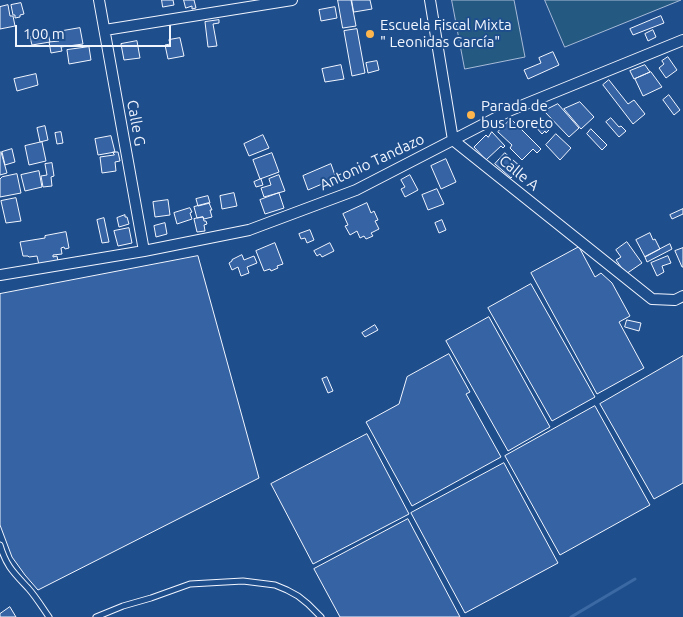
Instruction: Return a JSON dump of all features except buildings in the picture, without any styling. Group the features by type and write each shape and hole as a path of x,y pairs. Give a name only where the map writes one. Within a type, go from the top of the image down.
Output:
{"street":[{"name":"Calle G","path":"99,0 144,251"},
{"path":"104,30 292,0"},
{"path":"430,0 453,140"},
{"name":"Antonio Tandazo","path":"0,275 144,251 249,230 356,190 511,110 683,40"},
{"name":"Calle A","path":"453,140 652,299 675,300 683,296"}],"lane":[{"path":"0,545 7,564 29,589 49,617"},
{"path":"96,617 122,606 190,584 243,581 275,585 287,590 298,596 321,617"}],"shaded area":[{"path":"452,0 514,0 525,57 465,69"},
{"path":"545,0 681,0 565,47"}],"waterway":[{"path":"571,617 635,579"}],"place":[{"name":"Escuela Fiscal Mixta \" Leonidas García\"","path":"370,34"},
{"name":"Parada de bus Loreto","path":"471,115"}]}
